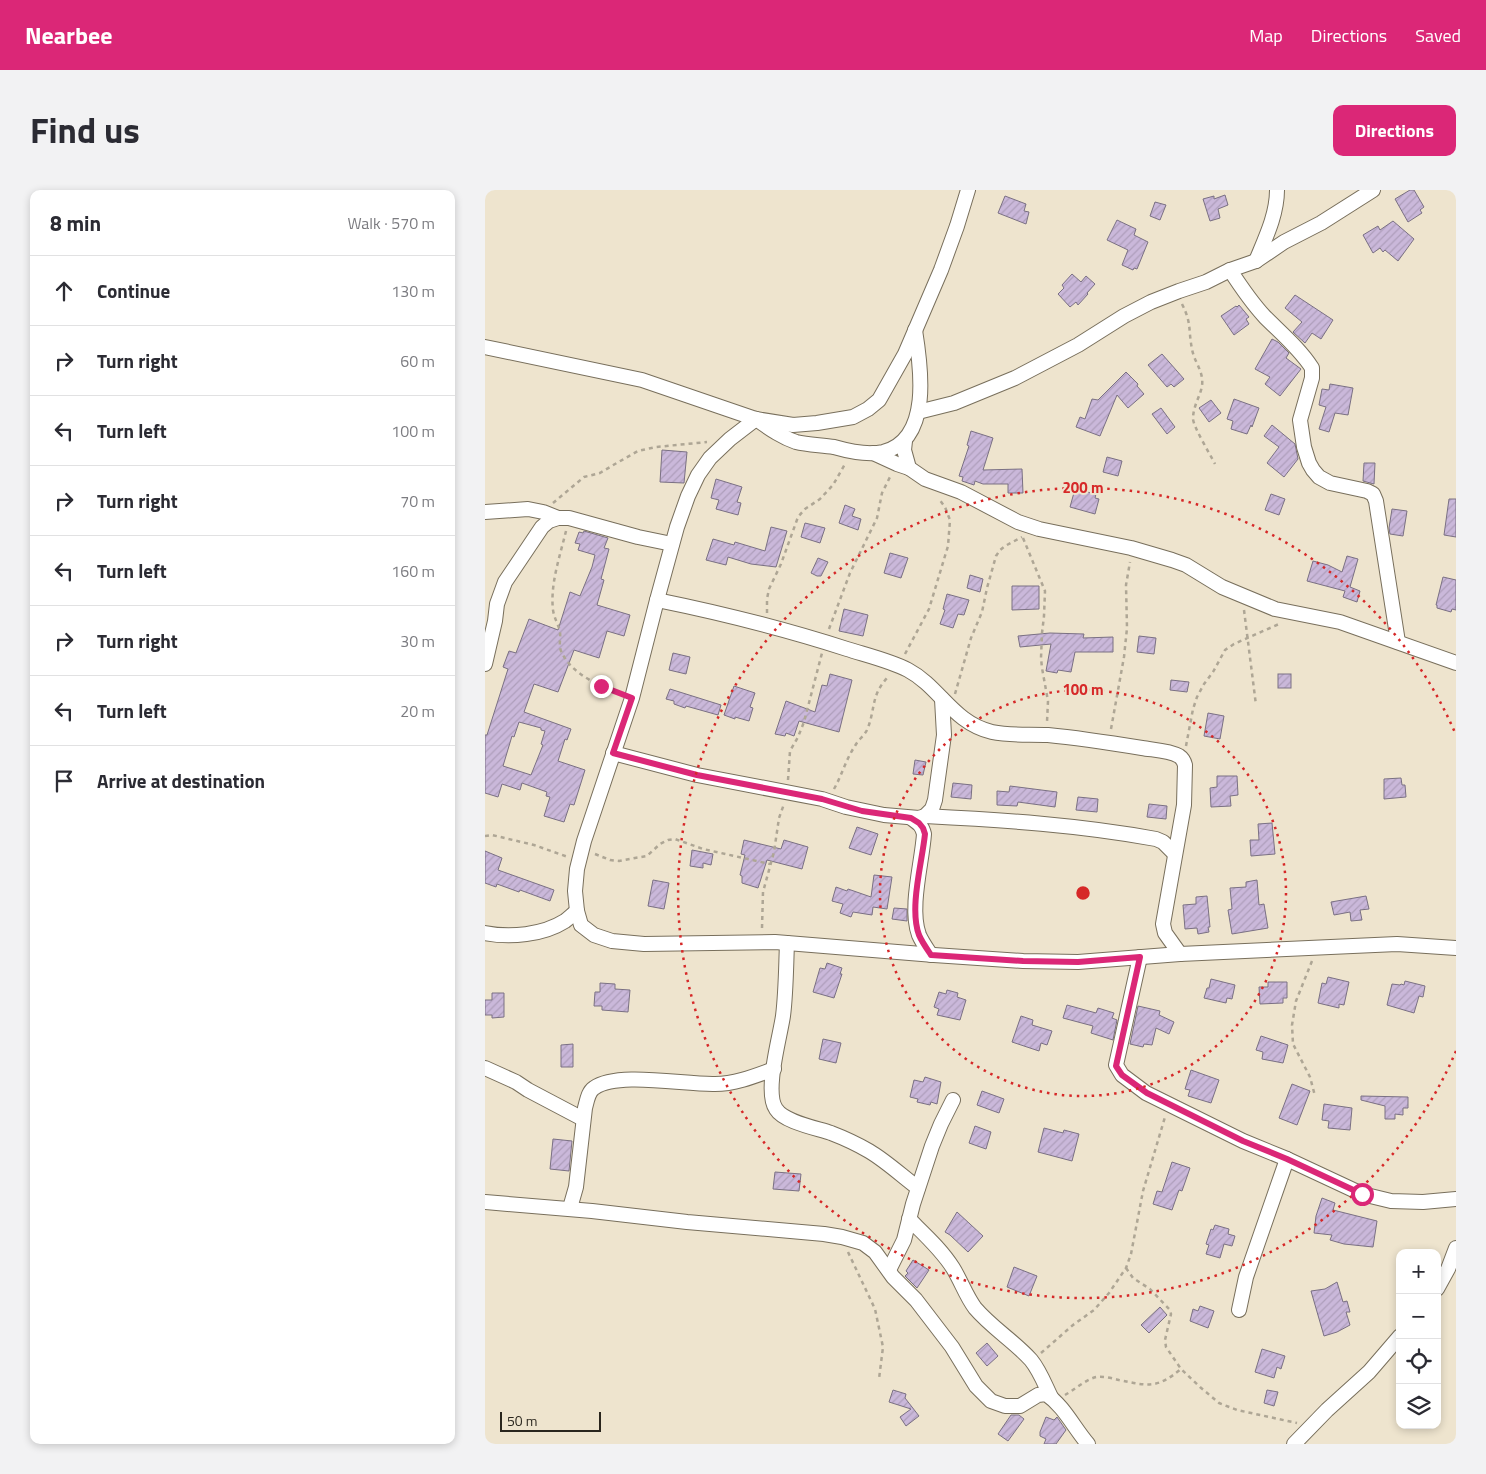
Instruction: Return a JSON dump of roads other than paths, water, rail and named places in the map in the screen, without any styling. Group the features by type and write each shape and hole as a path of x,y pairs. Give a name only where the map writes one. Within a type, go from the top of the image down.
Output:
{"street":[{"path":"485,347 642,380 756,419 793,425 853,417 868,409 879,400 892,380 941,270 968,190"},
{"path":"1256,262 1273,217 1277,190"},
{"path":"918,412 954,403 1015,378 1078,345 1124,316 1151,302 1256,262 1284,242 1321,223 1373,190"},
{"path":"1231,270 1264,316 1312,368 1312,378 1300,420 1304,447 1313,470 1319,477 1329,483 1373,494 1376,501 1398,642"},
{"path":"903,466 905,441 913,429 918,412 921,375 915,330"},
{"path":"756,419 730,439 711,458 698,475 688,496 672,544 632,698 580,855 575,891 577,911 581,925 594,935 612,942 644,944 763,942 1023,961 1078,962 1180,954 1397,944 1456,948"},
{"path":"756,419 782,436 797,442 825,445 851,451 883,452 905,441"},
{"path":"873,452 925,479 961,492 1018,522 1039,529 1131,548 1186,565 1204,578 1275,609 1340,622 1456,663"},
{"path":"485,512 528,509 672,544"},
{"path":"485,664 495,622 497,604 505,582 542,527 549,522 563,518"},
{"path":"657,600 709,610 825,642 907,669 925,680 956,714 974,725 991,732 1012,735 1046,735 1109,743 1166,752 1180,757 1184,760 1184,805 1163,924 1165,933 1180,954"},
{"path":"925,816 932,809 941,769 946,703"},
{"path":"613,753 697,775 822,799 862,811 911,818 925,816 994,819 1110,831 1156,838 1175,854"},
{"path":"911,818 919,823 925,834 915,921 919,934 931,955"},
{"path":"485,933 497,935 527,934 546,930 564,921 577,911"},
{"path":"787,943 783,1015 771,1092 775,1109 781,1115 844,1139 871,1152 918,1188"},
{"path":"1140,957 1116,1066 1122,1075 1132,1083 1168,1104 1243,1141 1375,1198 1391,1201 1423,1202 1456,1199"},
{"path":"485,1068 516,1082 583,1118"},
{"path":"569,1208 575,1188 583,1118 588,1097 593,1089 606,1082 653,1080 715,1084 750,1078 774,1069"},
{"path":"889,1270 903,1240 918,1188 941,1124 953,1100"},
{"path":"1239,1310 1247,1277 1287,1159"},
{"path":"485,1202 569,1208 687,1222 799,1232 842,1237 863,1243 875,1252 893,1277 916,1300 952,1347 976,1386 991,1401 1014,1407 1020,1406 1044,1393 1053,1399"},
{"path":"909,1219 953,1268 974,1306 995,1328 1031,1360 1053,1399 1088,1444"},
{"path":"1441,1281 1456,1251"},
{"path":"1294,1444 1327,1410 1369,1372 1397,1339"}]}
